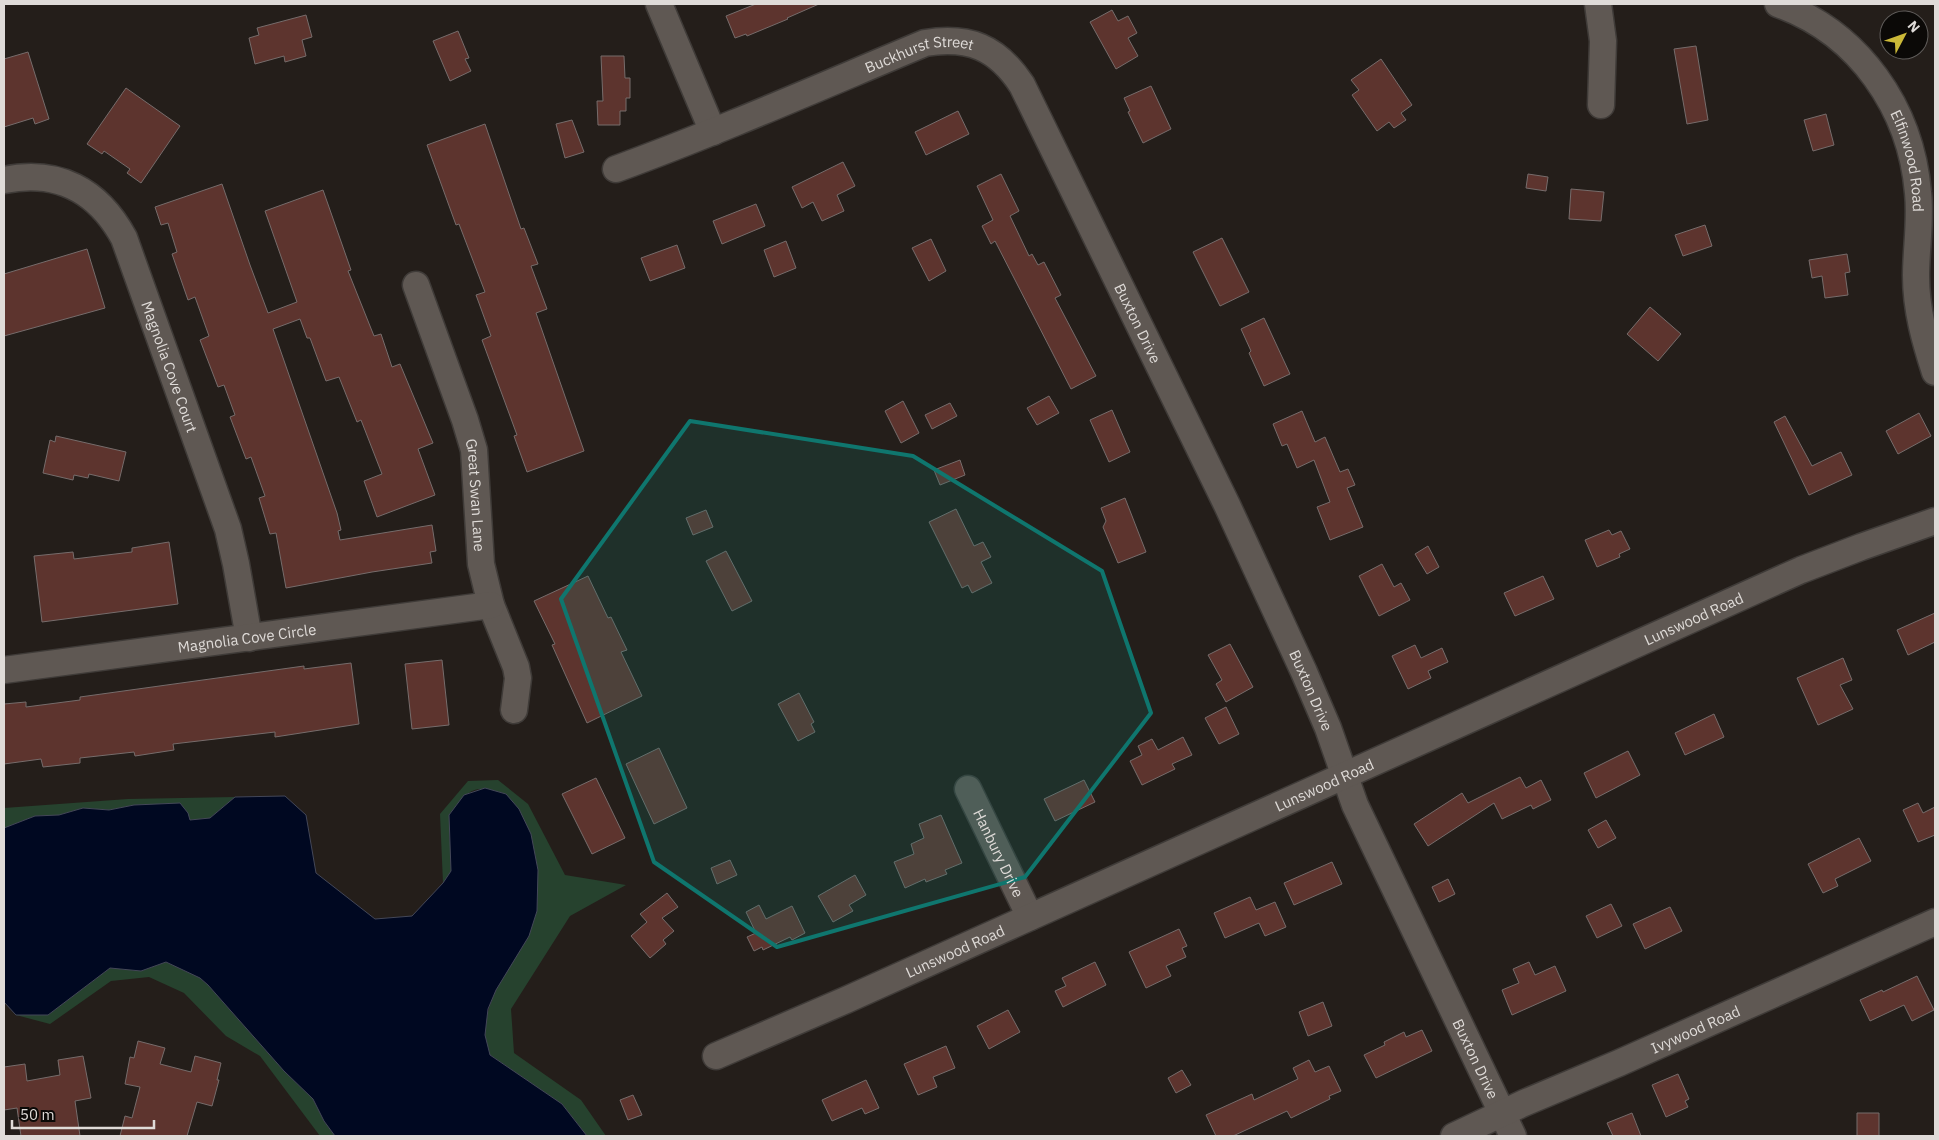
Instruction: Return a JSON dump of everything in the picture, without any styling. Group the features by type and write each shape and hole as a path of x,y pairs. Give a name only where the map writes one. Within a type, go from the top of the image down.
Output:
{"street":[{"path":"660,4 713,132"},
{"path":"1598,4 1603,41 1601,105"},
{"name":"Elfinwood Road","path":"1778,4 1815,20 1836,35 1859,56 1879,81 1896,109 1908,139 1915,168 1919,195 1916,278 1918,306 1923,333 1935,372"},
{"name":"Buckhurst Street","path":"616,169 713,132 925,43 944,40 963,41 984,48 1000,58 1012,69 1022,85 1112,270"},
{"name":"Magnolia Cove Court","path":"4,180 24,177 43,178 62,182 81,190 107,210 124,238 228,529 250,638"},
{"name":"Buxton Drive","path":"1112,270 1227,505 1328,728 1355,805 1508,1125"},
{"name":"Great Swan Lane","path":"416,285 474,450 481,564 491,605 516,667 518,678 514,710"},
{"name":"Lunswood Road","path":"716,1056 846,1000 1801,570 1935,521"},
{"name":"Magnolia Cove Circle","path":"4,670 491,605"},
{"name":"Hanbury Drive","path":"968,789 1030,917"},
{"name":"Ivywood Road","path":"1454,1136 1508,1125 1619,1064 1935,922"}],"highlighted area":[{"path":"690,421 913,456 1102,571 1151,713 1025,877 777,947 654,862 561,599"}],"green space":[{"path":"498,780 528,804 565,875 626,885 570,916 511,1009 514,1053 581,1100 606,1136 587,1136 562,1104 490,1055 485,1033 486,1019 490,1006 500,982 529,936 506,794 486,789 473,791 462,799 449,815 451,871 443,883 440,814 468,781"},
{"path":"235,797 210,818 190,820 134,805 109,810 83,808 59,815 35,816 4,828 4,808 128,799"},
{"path":"166,962 200,978 208,985 284,1071 313,1099 324,1121 335,1136 320,1136 260,1056 226,1036 184,993 149,977 111,981 50,1024 16,1015 48,1015 110,968 141,971"}],"water":[{"path":"485,788 506,794 519,809 531,834 538,870 537,911 529,936 496,990 488,1009 485,1035 490,1055 562,1104 587,1136 335,1136 324,1121 313,1099 284,1071 208,985 200,978 166,962 141,971 110,968 48,1015 16,1015 4,1002 4,828 35,816 59,815 83,808 109,810 134,805 180,803 188,813 190,820 210,818 235,797 285,796 306,815 316,873 375,919 412,916 443,883 451,871 449,815 464,795"}],"building":[{"path":"756,4 819,4 747,36 746,34 735,38 726,16"},
{"path":"1112,10 1118,21 1128,16 1137,33 1128,38 1138,56 1116,69 1090,22"},
{"path":"306,15 312,37 302,40 306,56 285,62 284,56 255,64 249,38 259,35 257,28"},
{"path":"458,31 469,58 465,59 471,71 450,81 433,41"},
{"path":"1696,46 1708,120 1687,124 1674,49"},
{"path":"28,52 49,119 35,124 33,118 4,127 4,59"},
{"path":"601,56 624,56 625,78 630,78 630,98 626,98 626,111 620,111 620,125 598,125 597,101 603,101"},
{"path":"1381,59 1412,105 1401,113 1406,120 1394,128 1389,122 1377,131 1352,95 1359,90 1351,80"},
{"path":"1151,86 1171,129 1143,143 1128,112 1130,111 1124,98"},
{"path":"126,88 180,126 141,183 127,173 130,169 104,151 102,154 87,144"},
{"path":"958,111 969,134 926,155 915,132"},
{"path":"1826,114 1834,145 1813,151 1804,120"},
{"path":"572,120 584,152 565,158 556,124"},
{"path":"485,124 521,229 524,228 538,264 531,266 547,309 536,313 584,451 527,472 514,436 517,435 482,340 491,336 476,295 485,292 459,224 456,225 427,145"},
{"path":"843,162 855,186 837,195 844,211 822,221 813,202 802,208 792,187"},
{"path":"1001,174 1019,211 1010,216 1029,256 1032,254 1038,265 1044,262 1061,295 1055,298 1096,376 1071,389 995,241 991,244 982,226 993,220 977,186"},
{"path":"1528,174 1548,177 1546,191 1526,188"},
{"path":"222,184 268,313 297,302 265,211 323,190 351,270 348,271 374,336 381,334 392,367 400,364 433,443 418,449 435,495 377,517 364,481 382,474 361,420 357,422 339,377 326,381 310,338 307,338 300,319 273,329 337,513 341,530 338,531 340,540 432,525 436,551 430,552 432,563 286,588 276,533 270,534 259,498 265,496 251,457 246,459 230,417 235,415 224,385 218,387 200,340 209,336 195,297 188,300 172,254 177,252 168,223 161,225 155,207"},
{"path":"1571,189 1604,192 1601,221 1569,219"},
{"path":"756,204 765,226 722,244 713,221"},
{"path":"1705,225 1712,246 1683,256 1675,235"},
{"path":"1222,238 1249,292 1220,306 1193,252"},
{"path":"931,239 946,271 929,281 912,248"},
{"path":"786,241 796,268 774,277 764,250"},
{"path":"677,245 685,268 650,281 641,258"},
{"path":"87,249 105,308 4,336 4,274"},
{"path":"1847,254 1850,272 1845,273 1848,295 1825,298 1822,276 1812,278 1809,260"},
{"path":"1650,307 1681,334 1658,361 1627,334"},
{"path":"1264,318 1290,374 1264,386 1249,353 1251,351 1241,329"},
{"path":"1049,396 1059,413 1037,425 1027,408"},
{"path":"903,401 919,433 901,443 885,411"},
{"path":"950,403 957,416 932,429 925,415"},
{"path":"1112,410 1130,452 1109,462 1090,420"},
{"path":"1302,411 1315,442 1325,437 1340,472 1348,469 1355,485 1347,488 1363,527 1330,540 1317,507 1330,502 1314,460 1297,468 1287,444 1282,446 1273,424"},
{"path":"1919,413 1931,436 1898,454 1886,431"},
{"path":"1785,416 1812,466 1841,452 1852,475 1809,495 1774,422"},
{"path":"56,436 126,452 119,481 89,474 88,478 74,475 73,480 43,473 50,440 55,442"},
{"path":"960,460 965,475 940,485 934,470"},
{"path":"1125,498 1146,552 1118,563 1103,527 1106,521 1101,508"},
{"path":"956,509 974,546 983,542 991,557 981,562 992,583 972,593 968,585 962,588 929,522"},
{"path":"706,510 713,527 693,535 686,518"},
{"path":"1609,530 1612,535 1621,531 1630,549 1619,554 1620,557 1597,567 1585,540"},
{"path":"169,542 178,604 42,622 34,556 73,552 74,559 132,552 132,548"},
{"path":"1428,546 1439,567 1427,574 1415,554"},
{"path":"726,551 752,601 732,611 706,561"},
{"path":"1382,564 1394,587 1401,583 1410,600 1379,616 1359,576"},
{"path":"588,576 608,618 611,617 627,650 621,652 642,696 587,723 552,645 555,644 534,601"},
{"path":"1543,576 1554,599 1515,616 1504,593"},
{"path":"1935,613 1935,642 1908,655 1897,630"},
{"path":"1230,644 1253,687 1226,702 1216,684 1222,680 1208,655"},
{"path":"1415,645 1421,658 1442,648 1448,662 1428,671 1431,678 1408,689 1392,656"},
{"path":"1843,658 1852,680 1840,685 1853,709 1818,725 1797,678"},
{"path":"442,660 449,725 412,729 405,664"},
{"path":"351,663 359,724 275,737 275,732 173,744 174,750 135,756 134,752 80,758 80,763 43,767 41,759 4,764 4,704 26,702 26,707 80,700 80,697 304,666 304,669"},
{"path":"799,693 814,722 811,724 815,732 798,741 778,704"},
{"path":"1226,707 1239,734 1219,744 1205,718"},
{"path":"1714,714 1724,737 1685,755 1675,733"},
{"path":"1183,737 1192,755 1172,764 1175,769 1142,785 1130,761 1142,755 1138,746 1152,739 1158,750"},
{"path":"659,748 687,808 654,824 626,764"},
{"path":"1628,751 1640,775 1596,798 1584,773"},
{"path":"1520,777 1526,788 1541,780 1551,800 1533,809 1531,805 1502,819 1494,803 1428,846 1414,824 1462,793 1468,803"},
{"path":"596,778 625,838 592,854 562,794"},
{"path":"1084,780 1095,802 1055,821 1044,799"},
{"path":"1918,803 1923,813 1935,807 1935,835 1918,842 1903,810"},
{"path":"941,815 962,863 945,870 947,874 926,882 925,879 905,888 894,862 914,854 911,844 924,838 919,824"},
{"path":"1606,820 1616,838 1598,848 1588,830"},
{"path":"1859,838 1871,861 1835,879 1838,886 1823,893 1808,864"},
{"path":"730,860 737,875 717,884 711,868"},
{"path":"1332,862 1342,884 1294,905 1284,883"},
{"path":"855,875 866,895 849,905 853,911 833,922 818,896"},
{"path":"1448,879 1455,894 1439,902 1432,887"},
{"path":"667,893 678,907 662,918 674,931 663,940 666,944 650,958 631,936 647,922 640,914"},
{"path":"1250,897 1256,910 1275,902 1286,927 1265,936 1259,923 1225,938 1214,913"},
{"path":"1611,904 1622,926 1597,938 1586,916"},
{"path":"759,905 766,919 792,906 805,933 792,940 790,937 763,950 762,947 754,951 747,937 756,933 746,912"},
{"path":"1670,907 1682,931 1645,949 1633,924"},
{"path":"1179,929 1187,946 1182,948 1186,957 1166,966 1171,976 1146,988 1129,952"},
{"path":"1095,962 1106,985 1063,1007 1055,991 1066,986 1062,978"},
{"path":"1529,962 1535,975 1555,966 1566,991 1512,1015 1502,990 1519,983 1513,969"},
{"path":"1917,976 1934,1010 1912,1021 1904,1005 1870,1021 1860,1000 1882,990 1883,992"},
{"path":"1323,1002 1332,1026 1308,1036 1299,1012"},
{"path":"1008,1010 1020,1032 989,1049 977,1026"},
{"path":"1422,1030 1432,1051 1376,1078 1364,1055 1385,1045 1384,1042 1404,1032 1406,1037"},
{"path":"138,1041 165,1048 160,1064 191,1072 195,1056 221,1063 217,1080 219,1080 212,1106 197,1102 187,1136 120,1136 125,1116 132,1118 140,1087 125,1084 130,1057 134,1058"},
{"path":"946,1046 955,1068 933,1077 937,1087 918,1095 904,1064"},
{"path":"83,1056 91,1098 75,1101 80,1136 21,1136 17,1108 4,1110 4,1067 25,1064 27,1081 60,1075 58,1060"},
{"path":"1309,1060 1315,1072 1329,1066 1341,1091 1329,1096 1330,1099 1291,1118 1287,1111 1233,1136 1216,1136 1206,1115 1252,1094 1254,1100 1298,1079 1293,1068"},
{"path":"1182,1070 1191,1085 1176,1093 1168,1078"},
{"path":"1678,1074 1689,1099 1685,1101 1688,1107 1666,1117 1652,1085"},
{"path":"866,1080 879,1108 865,1114 862,1108 832,1121 822,1100"},
{"path":"633,1095 642,1115 628,1120 620,1100"},
{"path":"1632,1113 1641,1136 1613,1136 1607,1123"},
{"path":"1857,1113 1879,1113 1879,1136 1857,1136"}]}
